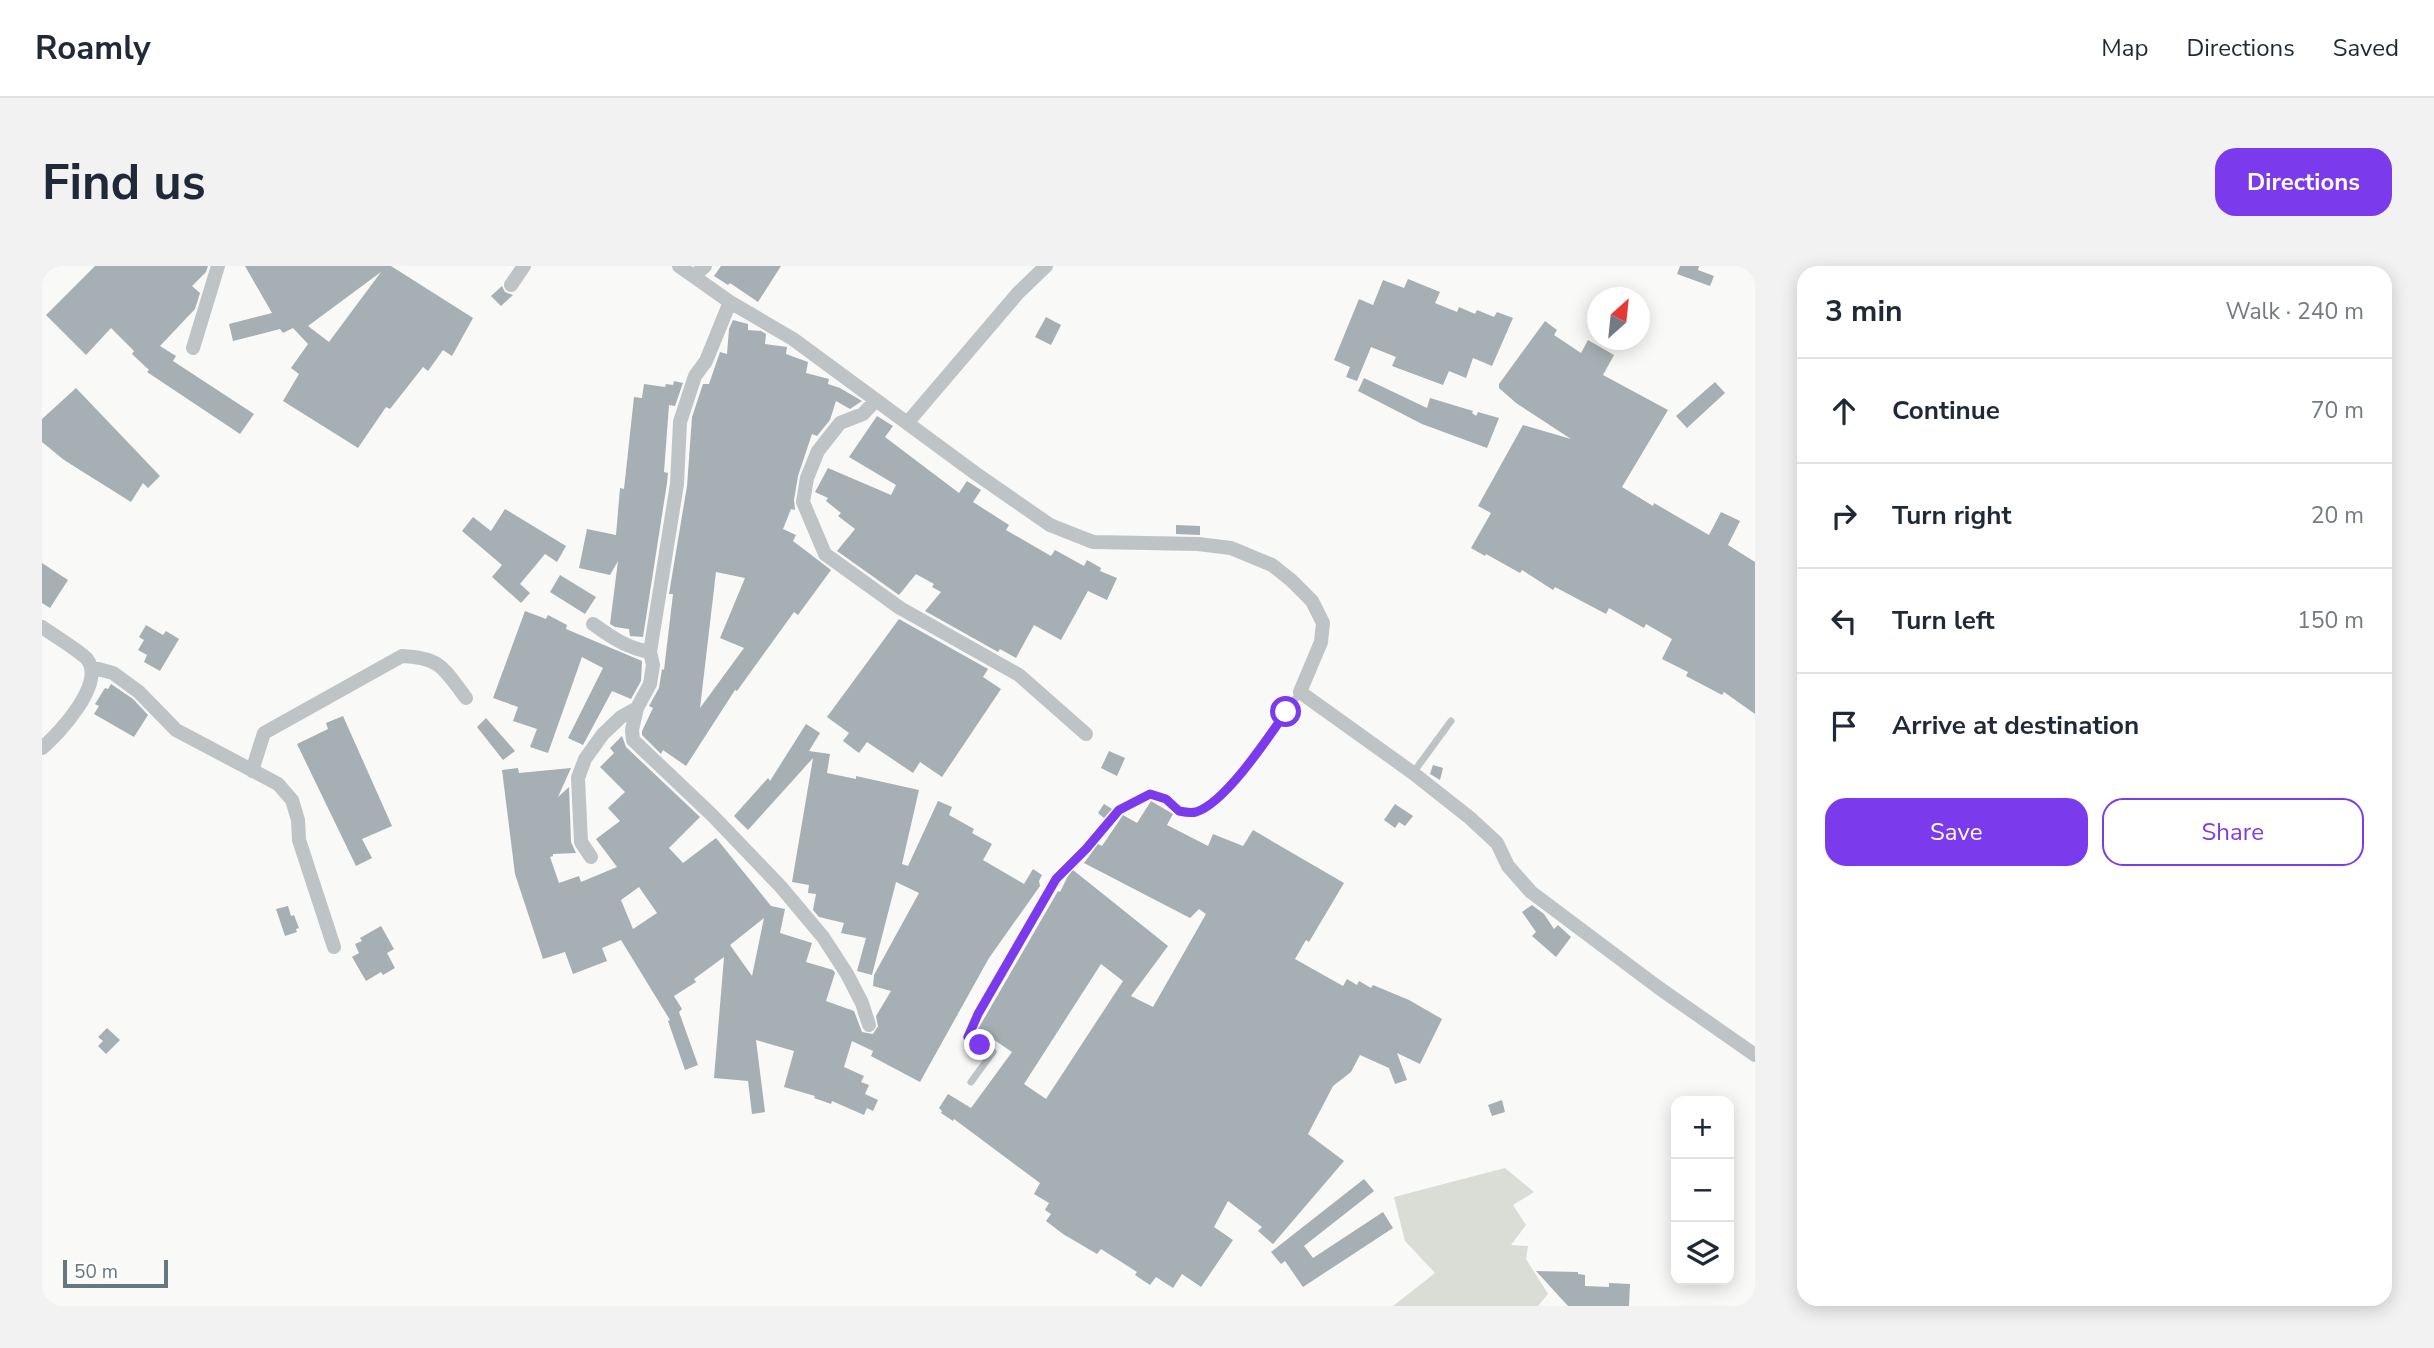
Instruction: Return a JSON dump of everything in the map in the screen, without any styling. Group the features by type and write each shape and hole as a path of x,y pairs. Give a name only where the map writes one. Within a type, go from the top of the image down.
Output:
{"street":[{"path":"193,348 219,266"},
{"path":"511,285 524,266"},
{"path":"679,266 730,302 793,339 1023,508 1051,525 1076,537 1093,541 1198,544 1231,548 1272,565 1292,580 1312,601 1323,623 1321,642 1300,692 1413,773 1470,818 1497,843 1508,866 1531,892 1659,988 1755,1055"},
{"path":"694,276 705,266"},
{"path":"908,422 1018,293 1046,266"},
{"path":"730,302 706,361 695,376 680,422 677,484 650,652 653,665 650,684 637,708 632,730 633,740 713,816 823,937 847,974 862,1003 869,1025"},
{"path":"876,400 863,414 840,423 818,451 807,478 803,502 825,554 900,608 1019,675 1086,734"},
{"path":"593,624 633,649 650,652"},
{"path":"42,626 86,658 91,667 90,680 77,711 42,748"},
{"path":"252,771 264,733 402,656 425,657 443,667 466,698"},
{"path":"91,667 113,673 139,692 176,730 278,785 292,800 298,820 299,840 334,947"},
{"path":"591,857 581,842 578,778 585,759 603,734 621,717 637,708"}],"lane":[{"path":"971,1082 993,1052 968,1037 972,1026 1056,879 1119,810 1132,802 1150,794 1166,799 1179,811 1195,812 1222,795 1259,752 1300,692"},
{"path":"1413,773 1451,721"}],"shaded area":[{"path":"1505,1168 1534,1192 1513,1205 1526,1225 1511,1245 1528,1246 1526,1259 1548,1294 1538,1306 1393,1306 1435,1273 1405,1241 1394,1197"}],"building":[{"path":"95,266 208,266 206,272 192,286 200,293 195,309 160,346 176,356 173,361 254,414 240,434 147,372 149,370 132,354 134,351 111,328 86,355 46,315"},
{"path":"245,266 391,266 473,318 452,356 443,350 428,371 423,367 390,409 386,407 358,448 283,401 299,374 291,368 308,344 293,328 283,333 280,329 233,341 229,324 272,313","holes":["381,272 329,342 308,326"]},
{"path":"721,266 781,266 758,302 730,283 728,285 714,276"},
{"path":"1680,266 1699,266 1698,270 1714,276 1710,286 1677,274"},
{"path":"1408,279 1440,292 1435,303 1457,312 1459,307 1475,314 1477,310 1494,317 1497,312 1513,318 1492,366 1473,358 1466,378 1449,371 1443,385 1392,366 1396,357 1371,347 1357,381 1346,377 1350,367 1334,360 1359,299 1373,305 1383,280 1404,288"},
{"path":"502,286 505,292 513,295 501,306 491,296"},
{"path":"1046,317 1061,325 1051,345 1035,337"},
{"path":"733,320 748,324 748,330 761,331 766,334 765,344 787,347 786,354 808,362 806,373 829,379 828,384 862,401 850,409 836,401 830,420 817,436 812,434 798,476 795,510 791,509 783,529 796,535 793,541 831,570 798,615 794,612 737,691 735,690 686,766 663,750 661,754 642,735 642,731 653,708 649,706 659,688 662,669 664,670 673,594 669,594 687,486 692,417 703,384 709,384 720,352 727,354 729,329","holes":["716,572 745,578 720,638 744,648 700,708"]},
{"path":"1545,321 1557,330 1554,335 1581,353 1587,342 1587,350 1605,350 1614,355 1603,375 1668,410 1622,487 1709,535 1721,512 1740,521 1728,545 1755,562 1755,714 1724,692 1722,695 1686,676 1688,672 1662,659 1672,639 1646,624 1644,628 1609,608 1606,614 1555,587 1553,590 1522,570 1520,573 1471,548 1491,513 1478,506 1523,425 1571,439 1516,403 1499,388 1499,384"},
{"path":"1364,378 1427,408 1430,398 1473,411 1476,416 1478,412 1499,418 1487,448 1422,424 1358,391"},
{"path":"674,381 683,383 675,406 669,405 664,472 668,473 667,483 643,637 630,636 629,629 610,624 618,561 610,575 579,568 587,529 616,535 620,488 624,489 634,397 642,398 644,384 665,387 666,384 673,385"},
{"path":"1715,382 1725,393 1687,428 1676,416"},
{"path":"76,388 160,476 148,488 143,483 131,502 64,460 42,442 42,419"},
{"path":"877,416 893,426 885,437 959,493 967,481 981,490 973,502 1009,525 1006,530 1051,556 1055,550 1084,566 1087,560 1101,568 1100,571 1117,578 1107,600 1088,591 1061,640 1034,625 1016,658 1000,649 998,652 925,611 941,592 932,587 934,584 916,574 899,595 837,551 855,529 838,516 841,513 826,501 828,498 815,492 828,468 891,495 896,485 849,457"},
{"path":"505,509 566,546 557,562 545,554 520,584 530,593 521,603 492,577 502,565 462,531 473,517 491,531"},
{"path":"1176,525 1200,526 1200,535 1176,534"},
{"path":"42,563 68,580 50,608 42,603"},
{"path":"560,575 596,597 585,614 550,592"},
{"path":"525,611 546,619 548,615 567,625 566,629 642,661 641,681 631,699 612,691 583,745 568,738 603,668 582,657 548,753 530,747 537,729 513,721 518,707 493,698"},
{"path":"899,619 988,669 983,677 1001,689 942,777 920,762 913,773 867,742 859,753 843,741 849,733 827,717"},
{"path":"146,625 163,635 166,631 179,639 160,671 144,662 147,655 138,650 144,640 139,637"},
{"path":"111,684 133,699 148,715 134,737 94,714 99,706 95,704 105,688 108,689"},
{"path":"343,716 392,826 362,839 372,858 356,866 297,744 328,729 326,723"},
{"path":"486,718 515,751 503,760 477,727"},
{"path":"806,724 820,733 809,751 830,754 827,773 856,779 856,776 919,790 902,864 908,866 938,801 952,807 949,815 974,829 972,833 992,844 983,860 1024,884 1033,869 1042,875 1040,886 989,958 920,1082 871,1056 873,1051 852,1041 844,1067 864,1076 861,1082 869,1085 865,1094 878,1100 873,1111 867,1108 864,1115 832,1101 831,1104 784,1087 794,1051 756,1040 765,1112 752,1114 748,1081 714,1078 724,957 694,979 696,982 674,996 682,1009 679,1012 698,1065 685,1070 668,1021 670,1020 621,940 602,948 607,961 573,974 565,952 543,959 515,874 502,770 518,768 519,773 571,768 558,797 569,787 571,842 576,853 553,854 550,857 559,883 579,876 581,882 617,867 596,839 620,821 608,808 625,792 600,767 614,753 610,748 622,736 626,747 700,817 669,848 683,863 716,838 771,906 785,909 780,933 812,943 806,962 833,970 835,973 826,1001 854,1011 862,1032 873,1034 878,1026 876,1016 891,991 873,986 874,975 919,893 896,882 872,975 857,971 866,938 841,933 844,923 819,917 813,910 816,894 808,893 809,885 792,882 813,758 748,830 734,816 768,778 770,781","holes":["639,887 657,913 633,929 621,900","764,918 752,976 730,945"]},
{"path":"1109,751 1125,758 1117,776 1101,768"},
{"path":"1433,765 1443,768 1440,780 1430,774"},
{"path":"1151,801 1173,814 1167,825 1208,846 1213,834 1243,846 1253,830 1344,883 1309,942 1306,940 1295,959 1343,986 1347,979 1357,985 1359,981 1371,988 1373,985 1409,1000 1442,1019 1420,1064 1397,1053 1407,1080 1395,1084 1389,1068 1360,1055 1351,1072 1333,1086 1308,1134 1344,1161 1273,1244 1258,1231 1262,1227 1228,1201 1214,1227 1233,1240 1201,1287 1182,1274 1173,1288 1156,1277 1150,1285 1135,1275 1137,1272 1101,1249 1097,1254 1063,1234 1046,1221 1051,1214 1045,1210 1049,1203 1034,1194 1040,1183 954,1119 953,1121 941,1113 939,1108 948,1094 971,1108 1012,1052 978,1029 1058,891 1060,892 1073,870 1168,946 1131,996 1153,1007 1206,914 1199,909 1190,918 1084,863 1098,844 1102,846 1123,815 1137,823","holes":["1101,964 1123,981 1046,1099 1024,1084"]},
{"path":"1104,804 1112,809 1104,818 1098,813"},
{"path":"1395,804 1413,816 1405,826 1399,822 1395,828 1384,820"},
{"path":"1532,905 1544,914 1554,929 1558,925 1571,937 1556,957 1532,936 1536,932 1522,912"},
{"path":"288,906 299,928 296,929 297,932 285,936 276,909"},
{"path":"381,926 394,949 387,953 395,968 366,981 352,957 359,953 355,944"},
{"path":"107,1028 120,1040 106,1054 98,1046 103,1041 98,1037"},
{"path":"1502,1100 1505,1112 1492,1116 1488,1105"},
{"path":"1364,1179 1374,1191 1304,1246 1313,1258 1383,1212 1393,1228 1303,1287 1285,1261 1281,1264 1271,1252"},
{"path":"1536,1271 1578,1272 1585,1275 1585,1286 1630,1284 1629,1306 1568,1306"}],"route":[{"path":"980,1045 968,1037 978,1014 1056,879 1119,810 1150,794 1166,799 1179,811 1195,812 1222,795 1259,752 1286,712"}]}
